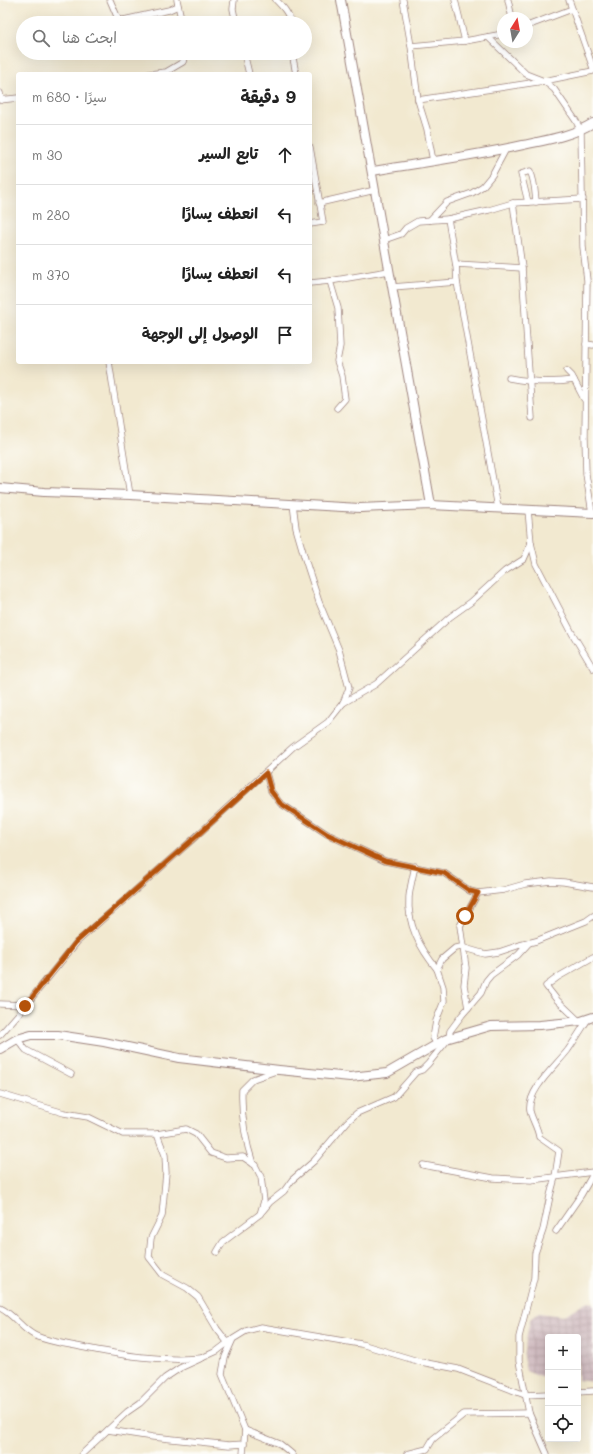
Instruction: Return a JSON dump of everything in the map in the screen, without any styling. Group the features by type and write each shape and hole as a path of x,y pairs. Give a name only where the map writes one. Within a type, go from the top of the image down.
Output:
{"street":[{"path":"110,0 117,16"},
{"path":"234,0 233,9 234,16"},
{"path":"276,0 281,4 289,16"},
{"path":"341,0 431,505"},
{"path":"403,0 418,100 427,128 433,161"},
{"path":"455,0 465,42"},
{"path":"508,0 511,12"},
{"path":"418,100 544,81 593,69 569,0"},
{"path":"142,16 169,10 177,3 180,16"},
{"path":"533,24 572,9"},
{"path":"411,46 465,42 497,35"},
{"path":"0,488 44,492 130,494 360,508 431,505 592,513 586,474 586,344 590,280 583,247 581,131 576,120 554,89 544,81 526,74 488,37"},
{"path":"166,72 183,62 183,60"},
{"path":"246,60 249,72"},
{"path":"293,60 296,72"},
{"path":"0,93 0,100 16,98"},
{"path":"372,171 506,149 558,138 581,131 593,123"},
{"path":"430,220 447,202 472,193 483,186 492,175 506,149"},
{"path":"312,158 323,222 312,224"},
{"path":"528,202 520,174 530,171 535,188 536,202"},
{"path":"320,204 375,190"},
{"path":"384,240 401,234 406,228 418,221 448,219 513,203 583,199"},
{"path":"513,203 522,268 532,418"},
{"path":"448,219 498,508"},
{"path":"457,267 456,264 522,268"},
{"path":"312,283 330,282 389,271"},
{"path":"330,282 338,308 340,346 337,361 342,376 345,399 337,408"},
{"path":"392,287 458,282"},
{"path":"586,344 593,345"},
{"path":"109,364 130,494"},
{"path":"566,371 574,380 586,401"},
{"path":"509,378 530,381 562,382 574,380"},
{"path":"0,1035 76,942 191,841 293,747 328,722 343,703 349,688 339,650 319,602 304,559 296,528 293,504"},
{"path":"528,510 531,543 536,564 572,633 593,668"},
{"path":"343,703 376,684 450,617 472,602 505,571 524,559 531,543"},
{"path":"266,773 271,791 280,803 327,834 385,861 444,873 470,891 478,893 504,890 525,884 551,881 593,887"},
{"path":"415,866 409,898 410,917 416,937 425,954 437,968 443,988 444,1001 436,1021 433,1038 437,1044"},
{"path":"468,1008 464,985 466,968 460,926 478,893"},
{"path":"437,968 442,959 455,948 463,948 485,954 499,952 536,941 570,928 593,916"},
{"path":"218,1252 223,1242 260,1214 270,1202 284,1191 292,1180 314,1161 347,1122 357,1113 394,1096 416,1072 422,1070 449,1038 450,1031 481,993 486,981 491,975 518,955 529,943"},
{"path":"579,1021 546,986 558,977 593,957"},
{"path":"0,1004 25,1006"},
{"path":"0,1049 17,1039 31,1035 58,1035 104,1042 179,1058 350,1077 388,1074 449,1038 491,1026 540,1026 579,1021 590,1018"},
{"path":"547,1454 530,1413 525,1395 519,1362 519,1337 534,1278 536,1253 543,1230 555,1177 559,1151 539,1138 539,1133 530,1111 534,1092 567,1051 590,1018"},
{"path":"17,1039 26,1050 71,1074"},
{"path":"260,1214 264,1200 261,1177 253,1164 247,1146 242,1106 242,1090 253,1079 279,1070"},
{"path":"0,1094 64,1114 88,1117 123,1134 157,1134 186,1129 196,1134 211,1153 226,1158 243,1157 253,1164"},
{"path":"157,1134 165,1155 166,1173 162,1216 151,1238 149,1257 163,1275 187,1288 198,1297 217,1329 231,1341"},
{"path":"423,1165 493,1178 530,1180 593,1173"},
{"path":"556,1231 581,1195 593,1173"},
{"path":"0,1308 35,1335 49,1340 138,1358 185,1360 202,1358"},
{"path":"82,1454 127,1412 140,1403 165,1378 180,1368 217,1351 246,1331 261,1327 361,1344 421,1362 458,1369 525,1395 545,1394"},
{"path":"231,1341 225,1358 222,1374 245,1430 243,1454"},
{"path":"581,1392 593,1392"},
{"path":"407,1454 427,1449 433,1439 464,1414 530,1413"},
{"path":"108,1430 153,1437 230,1445 244,1444"},
{"path":"245,1430 280,1444 292,1454"}],"shaded area":[{"path":"586,1302 593,1303 593,1382 581,1380 581,1334 545,1334 545,1377 538,1376 526,1371 523,1357 530,1319 538,1313 563,1316"}],"route":[{"path":"25,1006 76,942 266,773 271,791 280,803 327,834 385,861 444,873 470,891 478,893 465,916"}]}
